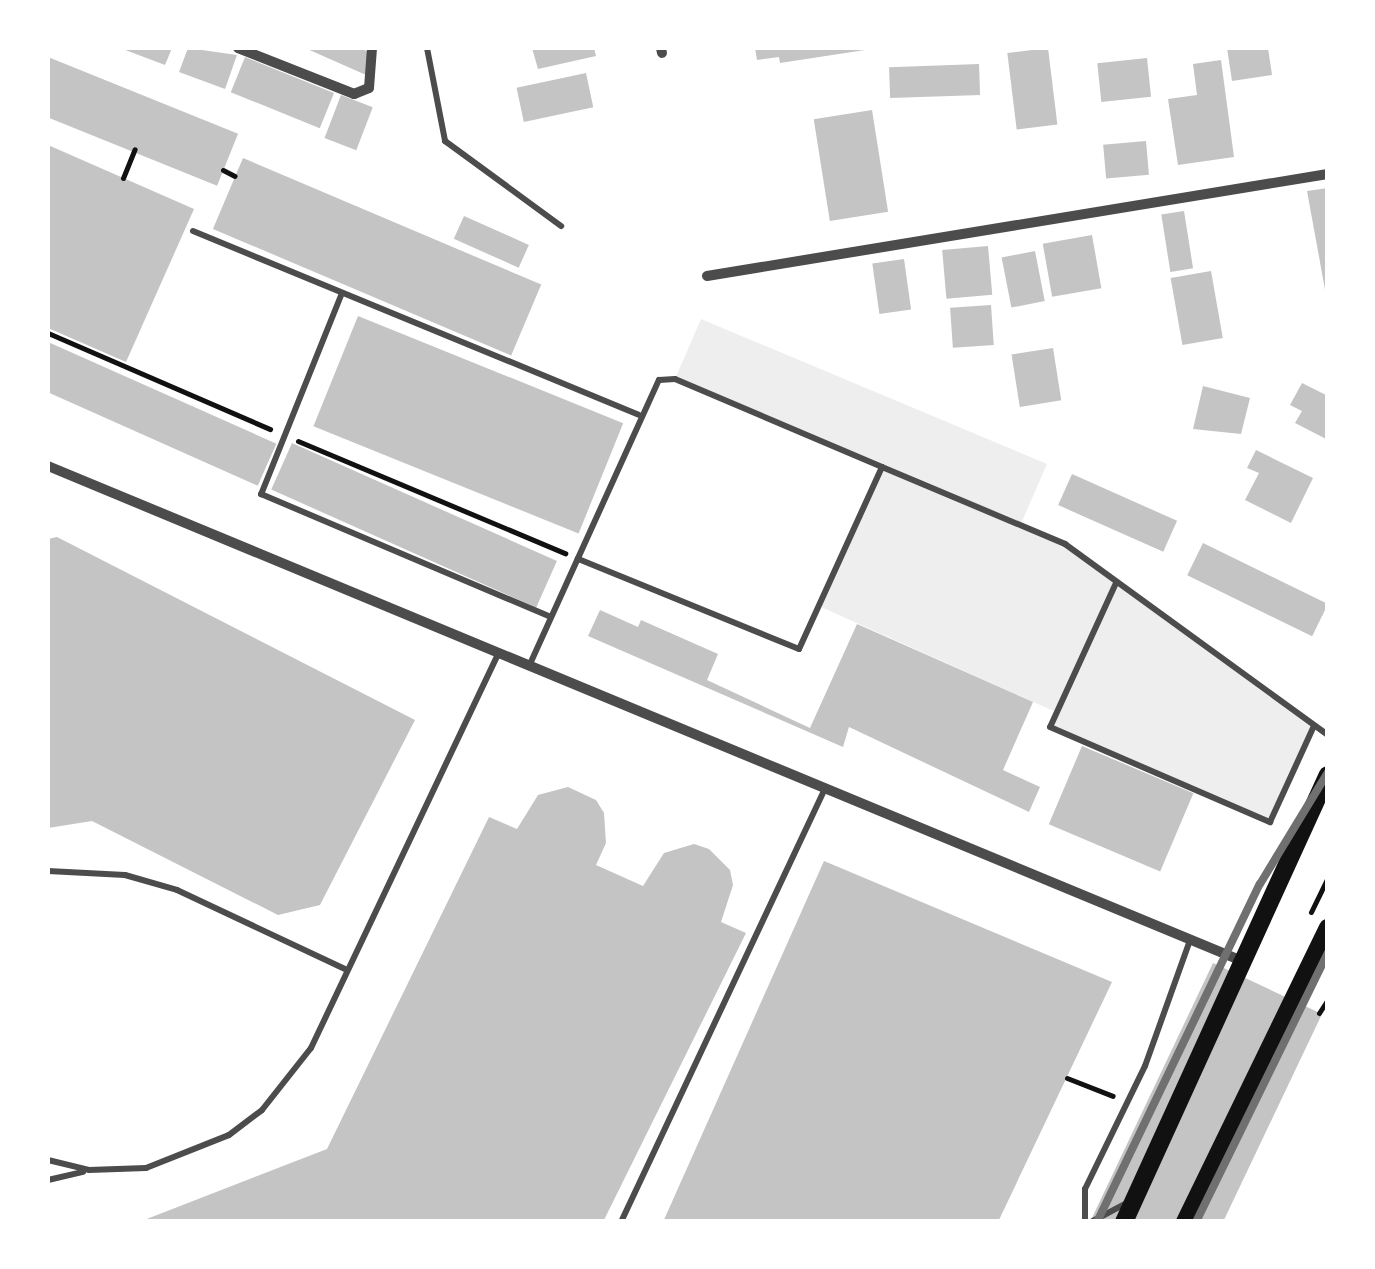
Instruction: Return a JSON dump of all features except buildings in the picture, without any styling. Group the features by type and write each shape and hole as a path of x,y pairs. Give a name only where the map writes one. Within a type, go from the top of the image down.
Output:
{"main road":[{"path":"1124,1222 1328,775"},
{"path":"1184,1222 1323,948 1328,928"}],"street":[{"path":"238,48 354,94 369,88 372,48"},
{"path":"707,276 1328,174"},
{"path":"48,466 1242,961"}],"lane":[{"path":"426,48 445,141 561,226"},
{"path":"193,232 639,416"},
{"path":"342,293 261,494 551,618"},
{"path":"530,664 653,384 675,379 1065,544 1328,735"},
{"path":"578,559 799,648 882,467"},
{"path":"1116,583 1050,726 1270,822 1314,726"},
{"path":"48,1180 89,1170 146,1168 195,1152 262,1110 311,1048 499,651"},
{"path":"621,1222 826,786"},
{"path":"48,871 125,875 177,890 347,970"},
{"path":"1135,1198 1088,1222 1084,1189 1144,1066 1190,938"},
{"path":"48,1160 89,1170"}],"path":[{"path":"123,178 134,149"},
{"path":"223,170 235,176"},
{"path":"48,333 578,559"},
{"path":"1319,1013 1328,1000"},
{"path":"1066,1078 1128,1103"}],"shaded area":[{"path":"701,319 1047,464 1020,526 1065,545 1314,726 1270,822 1050,727 1056,712 821,607 883,467 675,379"}],"railway":[{"path":"1097,1222 1260,884 1328,772"},
{"path":"1196,1222 1328,953"}]}
